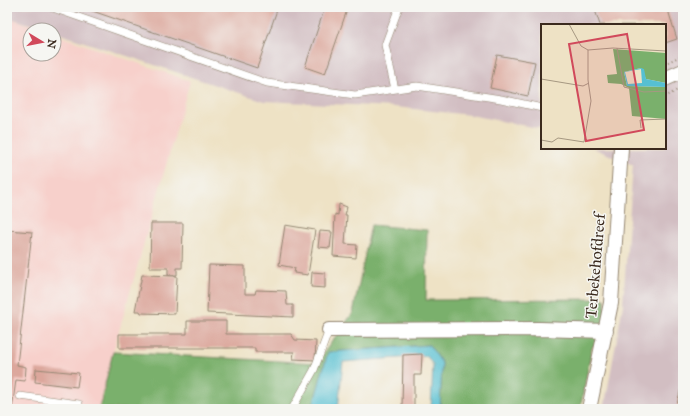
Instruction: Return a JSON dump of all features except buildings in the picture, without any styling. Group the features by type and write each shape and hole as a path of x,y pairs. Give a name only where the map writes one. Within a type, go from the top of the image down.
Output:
{"street":[{"path":"666,79 683,71"},
{"name":"Terbekehofdreef","path":"589,409 611,303 621,149"},
{"path":"329,330 540,329 606,331"}],"lane":[{"path":"50,7 267,83 355,95 417,86 501,99 541,108"},
{"path":"395,90 386,45 398,7"},
{"path":"292,409 314,370 329,330"},
{"path":"20,396 79,404 78,409"}],"path":[{"path":"666,64 683,55"},
{"path":"666,96 683,87"}],"shaded area":[{"path":"7,7 683,7 683,409 604,409 623,305 633,165 595,149 666,149 666,24 541,24 541,129 470,115 395,107 264,101 62,35 62,22 23,22 7,17"},
{"path":"7,17 22,22 22,62 62,62 62,37 190,81 113,352 99,409 7,409"}],"green space":[{"path":"371,225 427,230 426,300 605,299 606,331 592,348 580,409 440,409 442,363 429,345 328,352 312,409 99,409 113,352 316,363 353,313"}],"water":[{"path":"429,345 442,363 440,409 431,409 433,365 427,356 343,362 338,409 312,409 328,352"}]}
